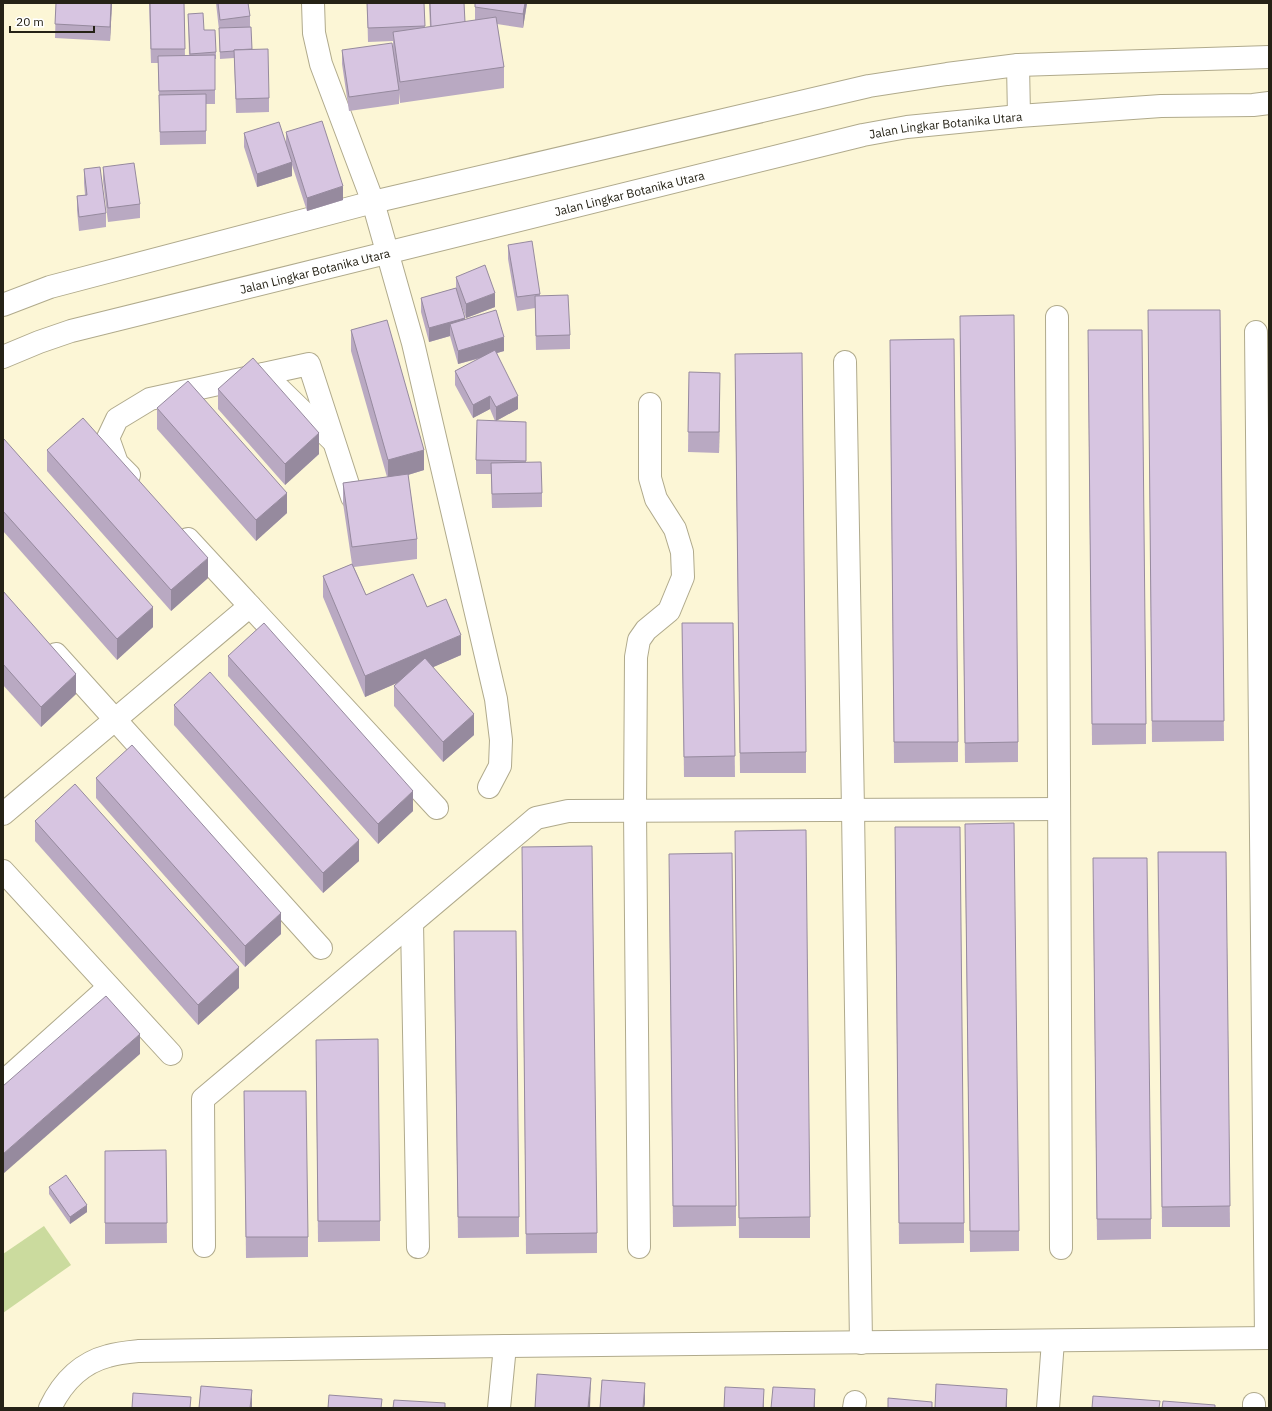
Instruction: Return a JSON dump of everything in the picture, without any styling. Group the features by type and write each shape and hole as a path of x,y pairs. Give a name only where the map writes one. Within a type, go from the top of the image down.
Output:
{"street":[{"path":"313,3 314,33 321,64 373,202 413,343 496,699 501,740 500,766 489,787"},
{"path":"3,305 50,287 373,202 869,86 1018,65 1245,59 1269,57"},
{"path":"1018,65 1019,116"},
{"name":"Jalan Lingkar Botanika Utara","path":"3,357 71,331 863,135 907,126 1161,106 1253,105 1269,103"},
{"path":"1057,317 1061,1248"},
{"path":"50,1408 58,1392 80,1368 108,1356 139,1351 1268,1338 1264,807 1256,332"},
{"path":"844,362 853,810 861,1342"},
{"path":"144,491 117,463 108,438 117,419 150,399 309,364 352,497"},
{"path":"264,374 335,443"},
{"path":"639,1248 636,657 639,640 646,630 669,611 683,577 682,552 675,529 656,499 650,478 650,404"},
{"path":"175,526 437,808"},
{"path":"3,814 250,606"},
{"path":"40,636 321,948"},
{"path":"204,1246 204,1099 536,818 568,811 1059,809"},
{"path":"3,871 171,1054"},
{"path":"412,923 418,1247"},
{"path":"3,1082 109,987"},
{"path":"1048,1408 1053,1341"},
{"path":"499,1408 505,1346"}],"green space":[{"path":"44,1226 71,1265 3,1313 3,1254"}],"building":[{"path":"56,3 111,3 110,27 55,24"},
{"path":"150,3 184,3 185,49 151,49"},
{"path":"218,3 248,3 250,16 220,20"},
{"path":"367,3 424,3 425,26 368,28"},
{"path":"430,3 464,3 465,22 431,27"},
{"path":"475,3 525,3 523,14 475,7"},
{"path":"203,13 204,30 215,30 216,52 190,54 188,14"},
{"path":"496,17 504,67 400,82 393,32"},
{"path":"251,27 252,49 220,52 219,28"},
{"path":"392,43 399,90 349,97 342,50"},
{"path":"268,49 269,98 236,99 234,50"},
{"path":"215,55 215,90 159,91 158,56"},
{"path":"206,94 206,131 160,132 159,95"},
{"path":"322,121 343,186 307,198 286,132"},
{"path":"279,122 292,162 257,174 244,133"},
{"path":"134,163 140,204 108,208 103,167"},
{"path":"100,167 106,213 79,217 77,196 87,195 84,169"},
{"path":"532,241 540,294 517,297 508,245"},
{"path":"485,265 495,293 466,304 456,277"},
{"path":"456,288 465,318 429,328 421,298"},
{"path":"568,295 570,335 536,336 535,296"},
{"path":"496,310 504,337 458,351 450,324"},
{"path":"1148,310 1220,310 1224,721 1152,721"},
{"path":"1014,315 1018,742 965,743 960,316"},
{"path":"387,320 424,450 388,460 351,330"},
{"path":"1088,330 1142,330 1146,724 1092,724"},
{"path":"954,339 958,742 894,742 890,340"},
{"path":"495,350 518,396 496,407 490,396 473,405 455,371"},
{"path":"802,353 806,752 740,753 735,354"},
{"path":"253,358 319,433 285,464 218,389"},
{"path":"689,372 720,373 719,432 688,432"},
{"path":"188,381 287,493 256,520 157,408"},
{"path":"83,418 208,558 171,590 47,450"},
{"path":"477,420 526,422 526,461 476,460"},
{"path":"4,439 153,607 117,639 3,511"},
{"path":"541,462 542,493 492,494 491,463"},
{"path":"408,474 417,539 352,547 343,483"},
{"path":"352,564 366,595 413,574 427,607 446,599 461,635 365,676 323,576"},
{"path":"3,591 76,674 41,707 3,664"},
{"path":"264,623 413,791 378,824 228,656"},
{"path":"682,623 733,623 735,756 684,757"},
{"path":"425,658 474,714 443,742 394,686"},
{"path":"210,672 359,840 323,873 174,705"},
{"path":"132,745 281,913 245,946 96,778"},
{"path":"75,784 239,967 198,1005 35,821"},
{"path":"1014,823 1019,1231 970,1231 965,824"},
{"path":"895,827 960,827 964,1223 899,1223"},
{"path":"806,830 810,1217 739,1218 735,831"},
{"path":"592,846 597,1233 526,1234 522,847"},
{"path":"1158,852 1226,852 1230,1206 1162,1207"},
{"path":"732,853 736,1206 673,1206 669,854"},
{"path":"1093,858 1147,858 1151,1219 1097,1219"},
{"path":"454,931 516,931 519,1217 458,1217"},
{"path":"106,996 140,1034 3,1154 3,1086"},
{"path":"378,1039 380,1221 318,1221 316,1040"},
{"path":"244,1091 306,1091 308,1237 246,1237"},
{"path":"166,1150 167,1223 105,1223 105,1151"},
{"path":"66,1175 87,1205 70,1217 49,1187"},
{"path":"537,1374 591,1378 588,1408 535,1408"},
{"path":"602,1380 645,1383 643,1408 600,1408"},
{"path":"936,1384 1007,1389 1006,1408 935,1408"},
{"path":"201,1386 252,1390 250,1408 199,1408"},
{"path":"725,1387 764,1389 763,1408 724,1408"},
{"path":"773,1387 815,1389 814,1408 771,1408"},
{"path":"133,1393 191,1397 190,1408 132,1408"},
{"path":"329,1395 382,1399 381,1408 328,1408"},
{"path":"1093,1396 1160,1401 1159,1408 1092,1408"},
{"path":"888,1398 932,1402 932,1408 888,1408"},
{"path":"394,1400 445,1403 445,1408 393,1408"},
{"path":"1163,1401 1215,1405 1215,1408 1162,1408"}]}
